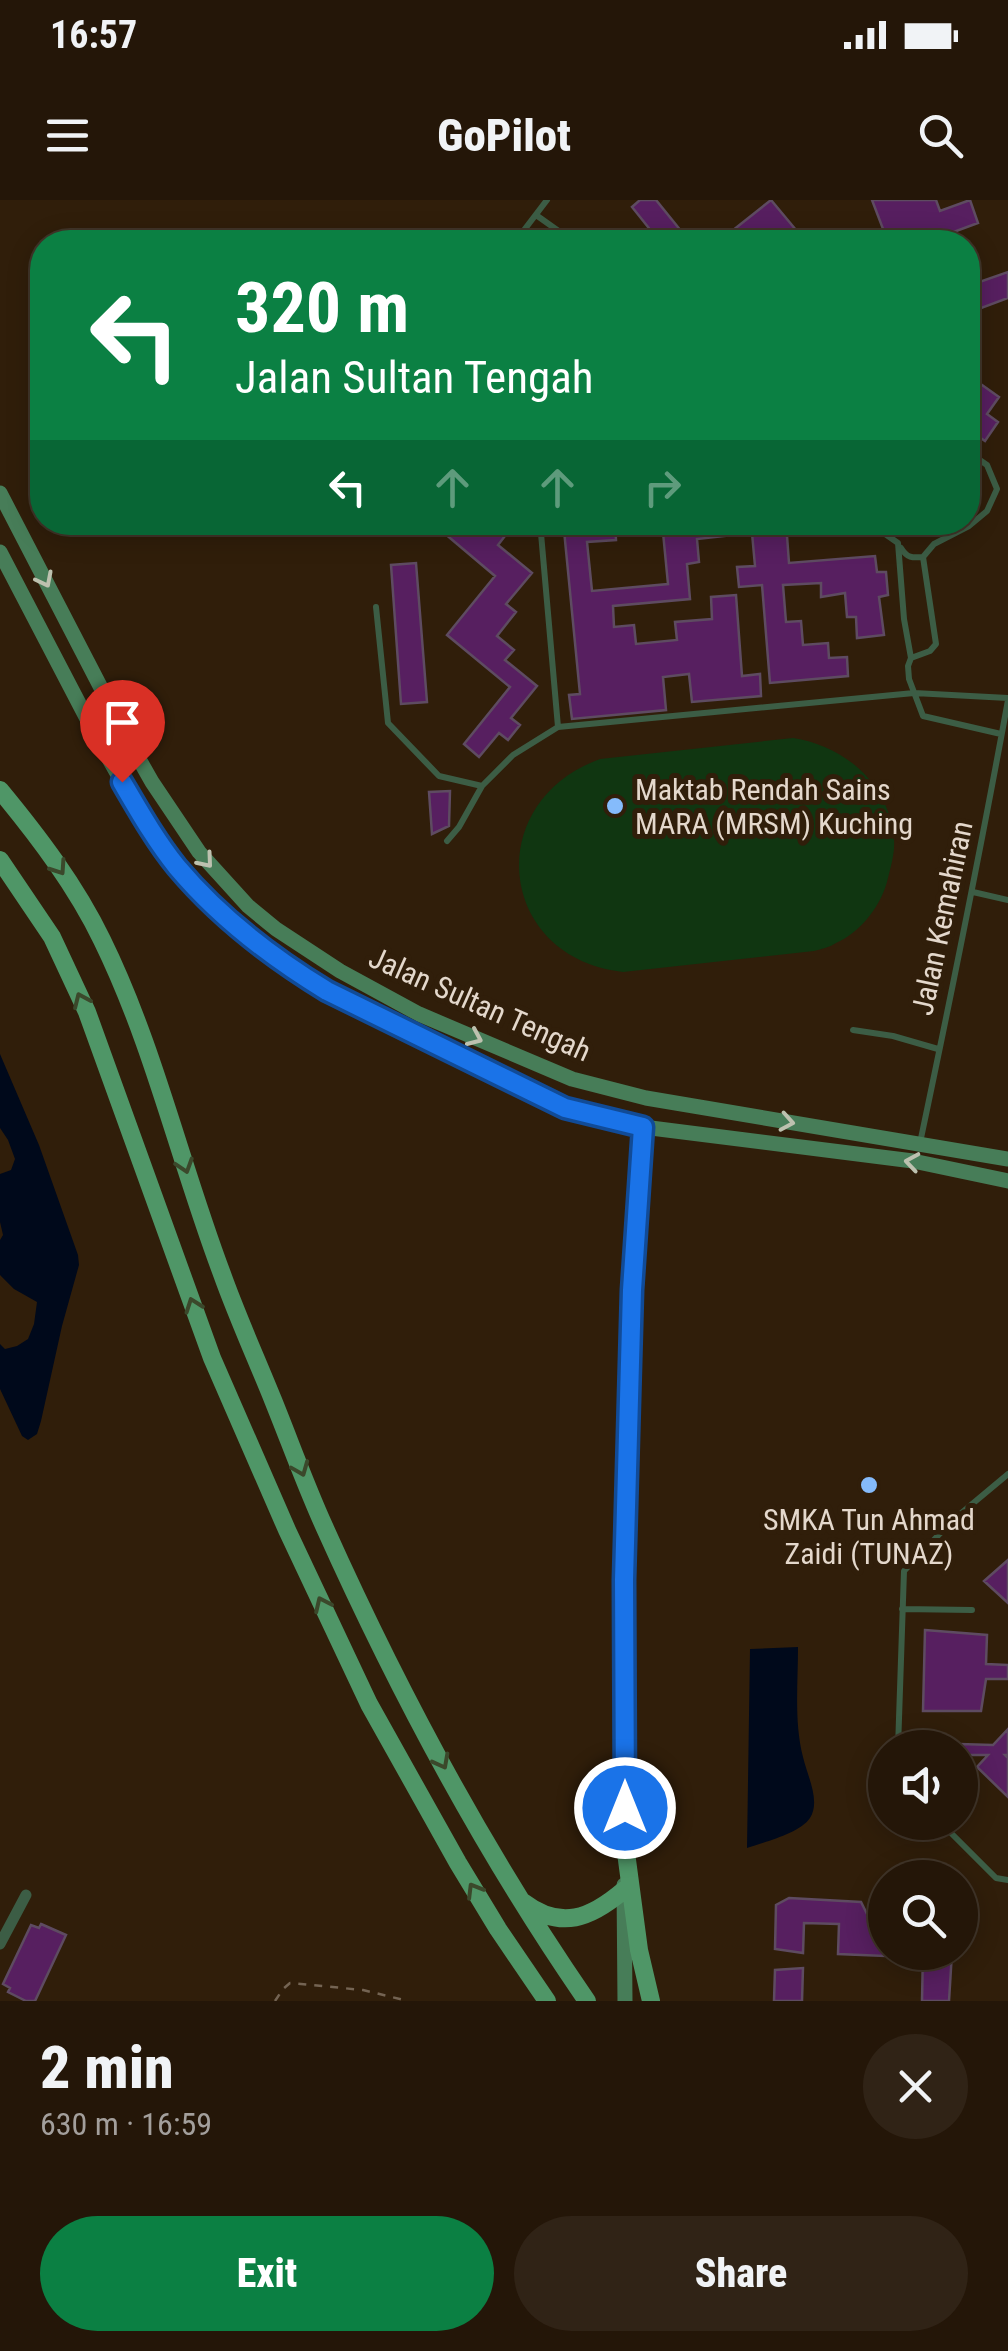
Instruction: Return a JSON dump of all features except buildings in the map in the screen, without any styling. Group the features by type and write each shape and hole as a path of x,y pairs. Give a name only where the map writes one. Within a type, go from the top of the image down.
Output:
{"main road":[{"name":"Jalan Sultan Tengah","path":"0,493 160,794 198,852 248,906 276,929 340,971 420,1014 572,1080 646,1098 1008,1159"},
{"name":"Jalan Sultan Tengah","path":"0,552 97,738 145,822 175,864 232,923 327,991 565,1108 643,1127 914,1161 1008,1180"},
{"path":"0,790 43,844 101,937 134,1012 222,1274 323,1524 474,1824 586,2001"},
{"path":"0,860 52,937 87,1012 212,1358 368,1704 535,2001"},
{"path":"625,2001 624,1580 632,1290 643,1127"},
{"path":"625,1846 639,1950 652,2001"},
{"path":"519,1899 547,1916 582,1918 624,1890"},
{"path":"498,1930 547,2001"}],"street":[{"path":"0,1944 26,1895"}],"lane":[{"path":"524,230 547,200"},
{"path":"536,215 557,230"},
{"path":"980,460 987,465 997,489 980,516"},
{"path":"541,535 558,727"},
{"path":"887,535 910,558 923,557 934,544 952,535"},
{"path":"898,543 911,658 909,679 923,716 1002,734"},
{"path":"911,658 930,652 936,644 923,557"},
{"path":"376,607 388,723 439,776 482,786"},
{"path":"446,842 482,786 513,755 558,727 914,692 1008,699"},
{"name":"Jalan Kemahiran","path":"919,1144 973,892 1008,699"},
{"path":"973,892 1008,900"},
{"path":"853,1030 938,1048"},
{"path":"899,1730 904,1571 954,1520 1008,1474"},
{"path":"902,1609 972,1610"},
{"path":"958,1840 996,1878 1008,1880"}],"path":[{"path":"276,2001 290,1983 364,1990 408,2001"}],"green space":[{"path":"793,738 830,749 847,759 874,785 891,820 894,849 885,888 869,916 854,932 814,951 623,972 581,961 550,939 529,910 520,876 522,842 536,808 562,780 600,759"}],"water":[{"path":"0,1054 39,1145 79,1265 41,1421 37,1434 28,1440 22,1436 0,1389 0,1344 5,1349 28,1339 37,1302 14,1289 0,1275 0,1174 11,1170 15,1159 0,1128"},
{"path":"798,1647 798,1730 814,1796 813,1811 798,1828 747,1848 750,1649"}],"place":[{"name":"Maktab Rendah Sains MARA (MRSM) Kuching","path":"615,806"},
{"name":"SMKA Tun Ahmad Zaidi (TUNAZ)","path":"869,1485"}],"route":[{"path":"122,782 175,864 202,894 232,923 296,972 565,1108 643,1127 632,1290 624,1580 625,1808"}]}
